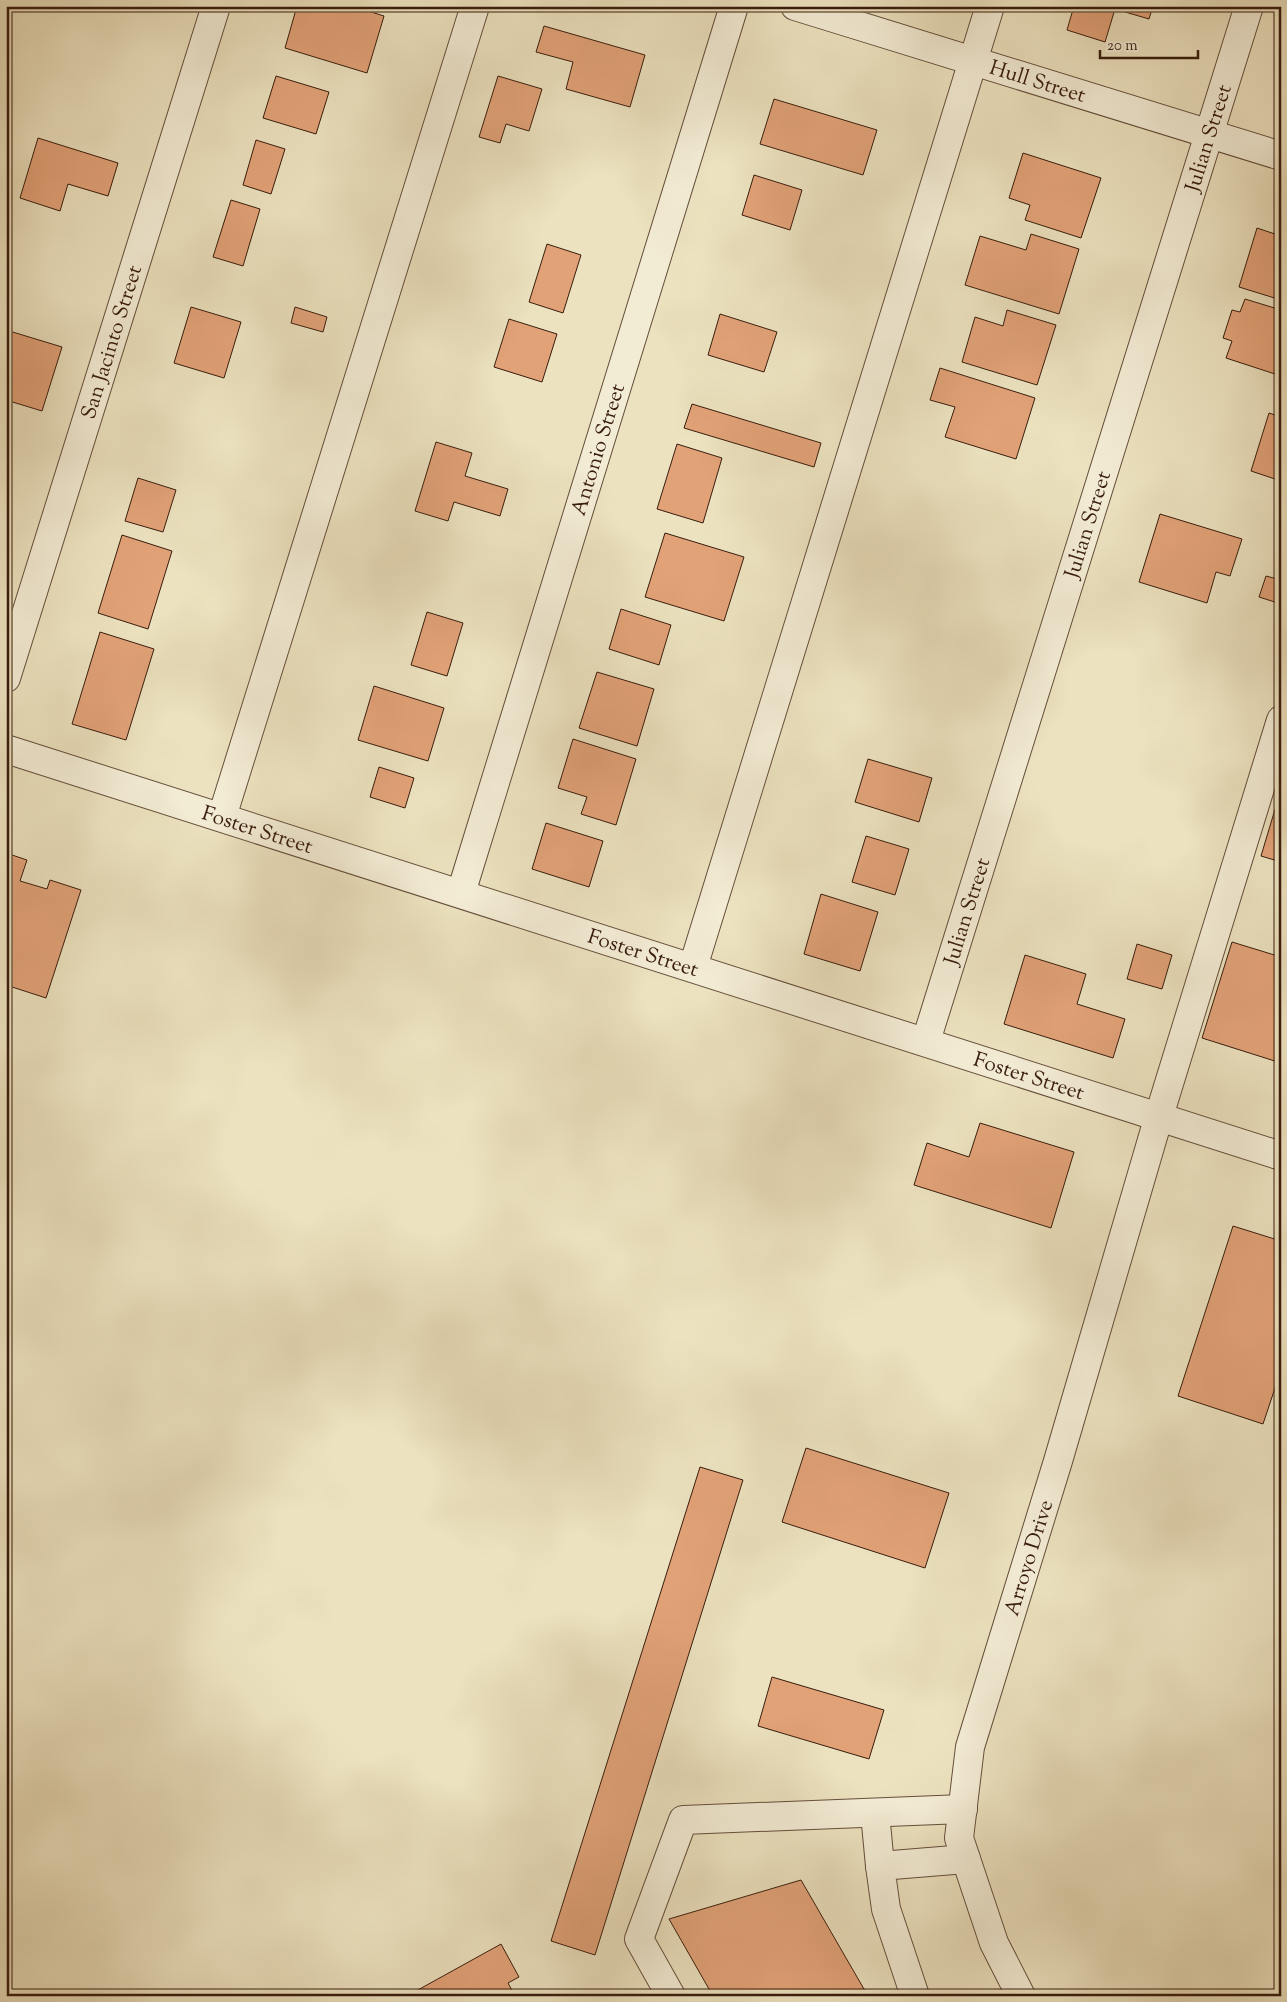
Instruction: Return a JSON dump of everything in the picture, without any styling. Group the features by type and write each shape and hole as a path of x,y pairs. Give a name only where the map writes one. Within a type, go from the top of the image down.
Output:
{"street":[{"name":"San Jacinto Street","path":"6,678 216,6"},
{"path":"222,818 475,6"},
{"name":"Antonio Street","path":"461,894 734,6"},
{"name":"Hull Street","path":"795,6 1281,156"},
{"path":"693,967 990,6"},
{"name":"Julian Street","path":"926,1042 1248,6"},
{"name":"Arroyo Drive","path":"1021,1996 994,1943 959,1838 970,1747 1058,1461 1159,1116 1281,720"},
{"name":"Foster Street","path":"6,749 1281,1156"},
{"path":"672,1996 639,1938 683,1820 962,1809"},
{"path":"875,1813 886,1910 915,1996"},
{"path":"880,1866 966,1859"}],"building":[{"path":"297,6 352,6 384,16 367,73 285,48"},
{"path":"1074,6 1153,6 1149,19 1115,9 1105,42 1067,30"},
{"path":"544,26 645,55 630,107 566,89 573,62 536,52"},
{"path":"276,76 329,92 316,134 263,118"},
{"path":"498,76 542,89 529,131 506,124 500,143 479,137"},
{"path":"774,99 877,130 863,175 760,144"},
{"path":"38,138 118,163 108,196 68,184 60,211 20,198"},
{"path":"256,140 285,149 271,194 243,185"},
{"path":"1023,153 1101,178 1081,238 1025,220 1030,205 1009,198"},
{"path":"754,175 802,190 790,230 742,215"},
{"path":"231,200 260,209 243,266 213,257"},
{"path":"1257,228 1281,236 1281,300 1239,287"},
{"path":"1031,234 1079,249 1059,314 965,285 980,236 1026,250"},
{"path":"547,244 581,255 563,313 529,302"},
{"path":"1245,299 1281,310 1281,376 1226,358 1232,341 1223,338 1232,310 1240,312"},
{"path":"191,307 241,322 224,378 174,363"},
{"path":"295,307 327,317 323,332 291,323"},
{"path":"1007,310 1056,325 1037,385 962,362 975,317 1003,326"},
{"path":"720,314 777,332 764,372 708,355"},
{"path":"509,319 557,334 542,382 494,367"},
{"path":"6,330 62,347 42,411 6,400"},
{"path":"940,368 1035,398 1016,459 945,437 955,407 930,400"},
{"path":"692,404 821,443 814,467 684,428"},
{"path":"1269,413 1281,417 1281,481 1251,471"},
{"path":"436,442 472,453 465,476 508,489 500,516 454,502 448,521 415,511"},
{"path":"677,444 722,458 703,523 657,509"},
{"path":"138,478 176,490 163,532 125,521"},
{"path":"1160,514 1242,539 1230,576 1216,572 1207,603 1139,582"},
{"path":"665,533 744,557 724,621 645,597"},
{"path":"122,535 172,551 148,629 98,613"},
{"path":"1266,576 1281,580 1281,604 1259,597"},
{"path":"621,609 671,625 659,665 609,649"},
{"path":"427,612 463,623 447,676 411,665"},
{"path":"100,632 154,649 126,740 72,724"},
{"path":"597,672 654,689 637,746 579,728"},
{"path":"374,686 444,708 428,761 358,740"},
{"path":"573,739 636,759 616,825 581,814 587,797 558,788"},
{"path":"868,759 932,778 919,822 855,802"},
{"path":"379,767 414,778 405,808 370,797"},
{"path":"1276,806 1281,807 1281,862 1261,856"},
{"path":"546,823 603,841 589,887 532,869"},
{"path":"866,836 909,849 895,895 852,882"},
{"path":"6,853 27,860 20,881 47,889 50,880 81,890 46,998 6,985"},
{"path":"821,894 878,912 860,971 804,954"},
{"path":"1232,942 1281,957 1281,1063 1202,1038"},
{"path":"1137,944 1172,955 1162,989 1127,979"},
{"path":"1025,955 1086,974 1077,1004 1125,1019 1113,1058 1004,1024"},
{"path":"980,1123 1074,1152 1051,1228 914,1185 927,1143 969,1157"},
{"path":"1233,1226 1281,1241 1281,1370 1263,1424 1178,1396"},
{"path":"806,1448 949,1493 925,1568 782,1522"},
{"path":"700,1467 743,1480 595,1955 551,1941"},
{"path":"772,1677 884,1710 869,1759 758,1726"},
{"path":"801,1880 868,1996 713,1996 669,1919"},
{"path":"501,1944 519,1977 508,1983 515,1996 407,1996"}]}
